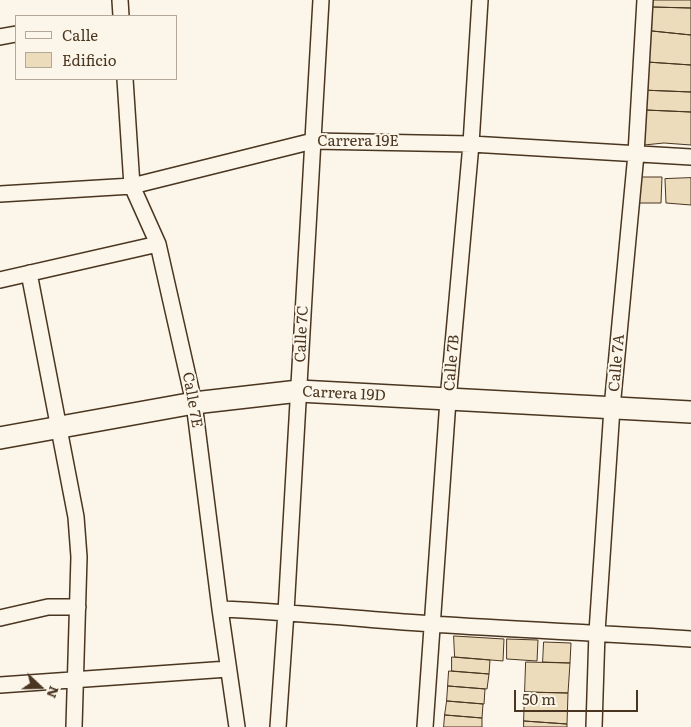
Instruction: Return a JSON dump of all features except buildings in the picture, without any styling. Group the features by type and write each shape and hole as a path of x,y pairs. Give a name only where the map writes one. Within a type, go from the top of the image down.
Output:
{"street":[{"path":"120,0 121,15"},
{"name":"Calle 7C","path":"278,727 321,0"},
{"name":"Calle 7B","path":"426,727 448,400 471,144 480,0"},
{"name":"Calle 7A","path":"594,727 597,632 612,408 636,154 645,0"},
{"path":"0,36 15,34"},
{"name":"Calle 7E","path":"125,80 132,186 158,244 194,403 237,727"},
{"name":"Carrera 19E","path":"0,194 132,186 313,141 471,144 691,157"},
{"path":"0,280 158,244"},
{"path":"29,273 57,427 76,517 79,556 74,727"},
{"name":"Carrera 19D","path":"0,438 194,403 299,391 691,412"},
{"path":"0,618 48,607 78,607"},
{"path":"220,609 691,639"},
{"path":"0,685 228,669"}]}
